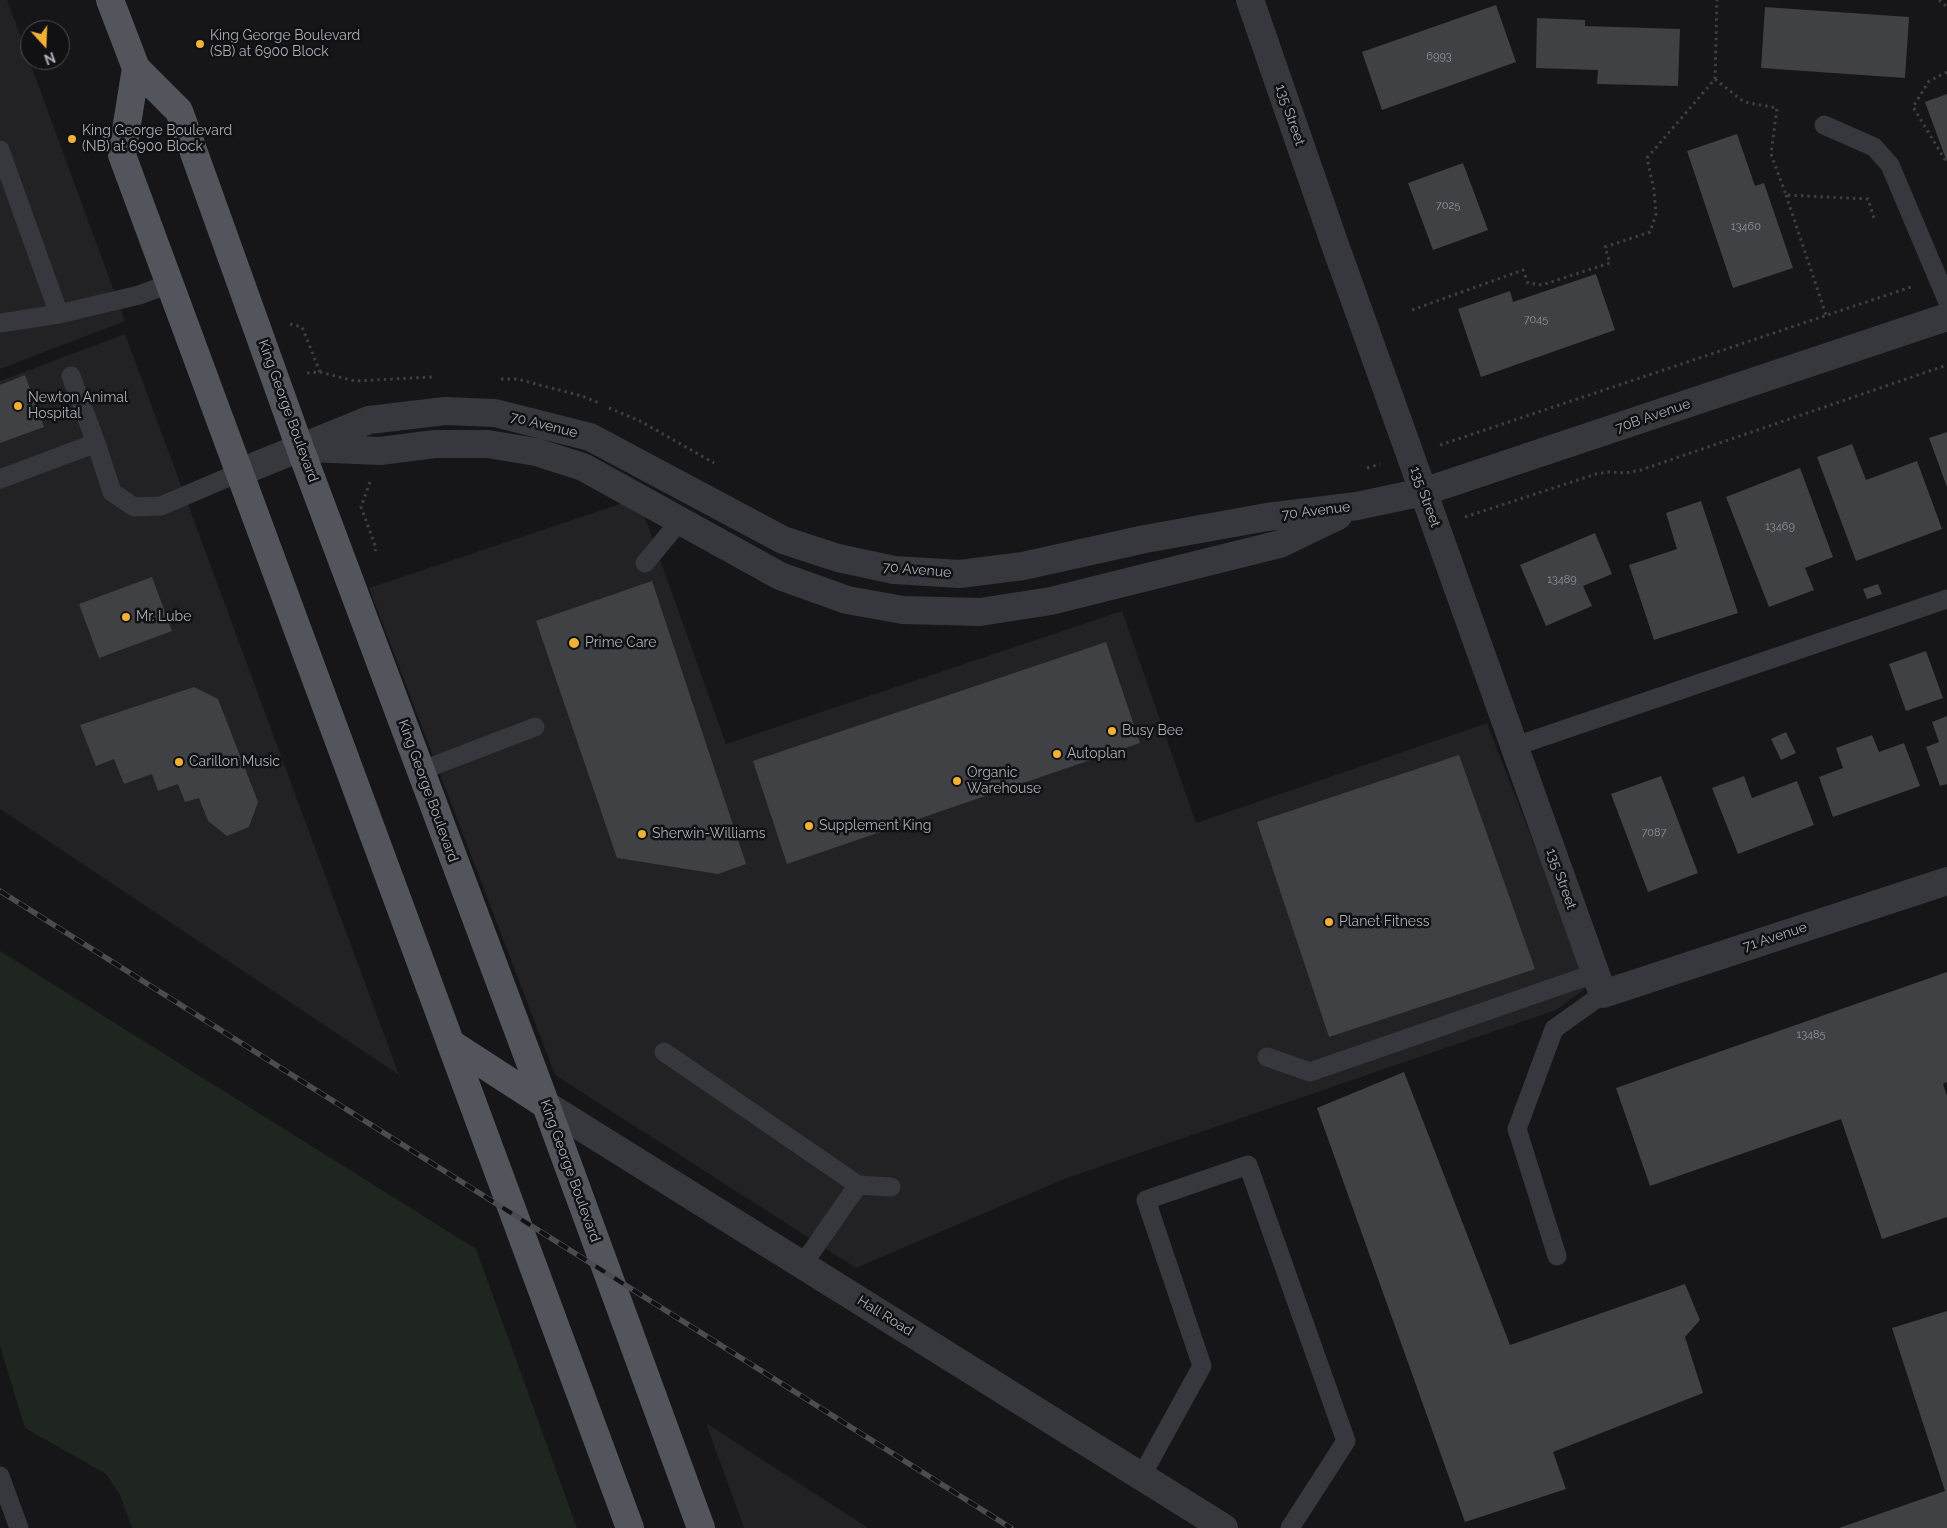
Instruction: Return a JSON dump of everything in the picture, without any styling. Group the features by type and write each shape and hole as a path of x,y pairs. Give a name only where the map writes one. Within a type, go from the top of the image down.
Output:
{"main road":[{"name":"King George Boulevard","path":"110,0 136,68 179,111 300,448 546,1105 701,1528"},
{"path":"136,68 122,155 238,473 452,1044 630,1528"},
{"path":"452,1044 546,1105"}],"street":[{"name":"135 Street","path":"1250,0 1422,492 1599,983"},
{"name":"70B Avenue","path":"1357,506 1422,492 1947,317"},
{"name":"70 Avenue","path":"238,473 369,420 387,416 445,411 495,413 590,437 783,540 838,558 894,570 951,574 1023,566 1154,538 1267,517 1357,506"},
{"name":"70 Avenue","path":"300,448 380,452 436,444 488,444 536,452 583,467 780,576 847,600 903,610 980,612 1051,601 1280,544 1357,506"},
{"name":"71 Avenue","path":"1599,983 1947,881"},
{"name":"Hall Road","path":"546,1105 1224,1528"}],"lane":[{"path":"1824,126 1874,147 1890,165 1947,300"},
{"path":"0,150 59,314"},
{"path":"0,322 59,314 139,295 169,284"},
{"path":"72,376 112,492 134,507 161,506 238,473"},
{"path":"0,479 96,443"},
{"path":"645,564 680,521"},
{"path":"1513,747 1947,598"},
{"path":"420,771 535,727"},
{"path":"1267,1057 1310,1072 1599,983"},
{"path":"1557,1256 1516,1129 1554,1029 1599,983"},
{"path":"664,1052 858,1185 892,1187"},
{"path":"1141,1477 1202,1366 1146,1200 1248,1165 1346,1441 1290,1528"},
{"path":"803,1264 858,1185"},
{"path":"0,1476 19,1528"}],"path":[{"path":"1412,310 1522,270 1528,283 1542,285 1610,262 1605,247 1650,232 1656,214 1654,190 1647,158 1715,79 1717,0"},
{"path":"1939,0 1947,7"},
{"path":"1947,72 1929,81 1913,107 1947,163"},
{"path":"1715,79 1744,102 1777,108 1771,154 1826,315"},
{"path":"1786,195 1868,199 1874,218"},
{"path":"1450,442 1938,278"},
{"path":"302,326 320,372"},
{"path":"1472,516 1596,474 1609,472 1625,474 1641,470 1947,365"},
{"path":"307,373 320,372 355,381 438,377"},
{"path":"498,379 517,380 582,396 640,421 716,465"},
{"path":"1361,470 1378,465"},
{"path":"361,507 376,548"}],"shaded area":[{"path":"0,0 7,0 20,35 20,70 33,70 125,321 0,369"},
{"path":"125,334 399,1075 0,809 0,381"},
{"path":"638,498 726,744 1122,611 1196,823 1487,723 1589,986 1556,1010 1064,1179 856,1268 555,1075 369,588"},
{"path":"0,951 476,1249 577,1528 132,1528 120,1495 106,1474 25,1428 0,1346"},
{"path":"706,1423 868,1528 744,1528"}],"building":[{"path":"1496,5 1516,62 1382,110 1362,52"},
{"path":"1765,7 1909,17 1905,78 1761,68"},
{"path":"1537,18 1585,20 1585,26 1680,29 1678,86 1597,84 1598,70 1536,68"},
{"path":"1947,94 1947,162 1925,102"},
{"path":"1737,134 1755,186 1764,183 1793,268 1733,288 1687,151"},
{"path":"1463,163 1488,230 1433,250 1408,183"},
{"path":"1596,274 1615,330 1481,377 1458,309 1510,291 1513,302"},
{"name":"Newton Animal Hospital","path":"25,375 44,427 0,443 0,385"},
{"path":"1947,432 1947,487 1929,438"},
{"path":"1852,444 1866,480 1917,461 1942,529 1856,561 1817,457"},
{"path":"1800,468 1833,557 1805,568 1814,590 1769,607 1726,497"},
{"path":"1701,501 1738,613 1654,640 1629,565 1677,549 1666,513"},
{"path":"1595,533 1612,574 1583,586 1592,606 1546,626 1520,565"},
{"name":"Mr. Lube","path":"152,577 172,631 99,658 79,604"},
{"path":"652,581 746,864 718,874 617,858 536,621"},
{"path":"1878,584 1882,594 1867,599 1863,589"},
{"path":"1106,642 1140,743 787,864 753,761"},
{"path":"1926,651 1943,698 1906,711 1889,664"},
{"name":"Carillon Music","path":"194,687 218,699 258,802 249,827 227,836 208,821 199,798 185,802 178,784 158,791 152,774 124,784 114,759 96,766 80,725"},
{"path":"1947,716 1947,784 1940,786 1926,747 1939,742 1932,722"},
{"path":"1786,732 1796,753 1781,760 1771,739"},
{"path":"1872,735 1879,752 1904,743 1920,786 1833,817 1819,777 1843,768 1836,748"},
{"path":"1459,755 1535,969 1329,1037 1257,822"},
{"path":"1661,776 1698,873 1648,892 1611,794"},
{"path":"1744,776 1752,798 1797,781 1814,825 1738,854 1712,788"},
{"path":"1947,972 1947,1082 1943,1084 1947,1096 1947,1217 1882,1239 1841,1119 1650,1186 1616,1088"},
{"path":"1404,1072 1510,1345 1685,1284 1700,1320 1685,1337 1703,1393 1553,1452 1566,1489 1465,1522 1317,1108"},
{"path":"1947,1311 1947,1528 1839,1528 1945,1491 1892,1328"}],"railway":[{"path":"0,891 1011,1528"}],"place":[{"name":"King George Boulevard (SB) at 6900 Block","path":"200,44"},
{"name":"King George Boulevard (NB) at 6900 Block","path":"72,139"},
{"name":"Newton Animal Hospital","path":"18,406"},
{"name":"Mr. Lube","path":"126,617"},
{"name":"Prime Care","path":"574,643"},
{"name":"Busy Bee","path":"1112,731"},
{"name":"Autoplan","path":"1057,754"},
{"name":"Carillon Music","path":"179,762"},
{"name":"Organic Warehouse","path":"957,781"},
{"name":"Supplement King","path":"809,826"},
{"name":"Sherwin-Williams","path":"642,834"},
{"name":"Planet Fitness","path":"1329,922"}]}
